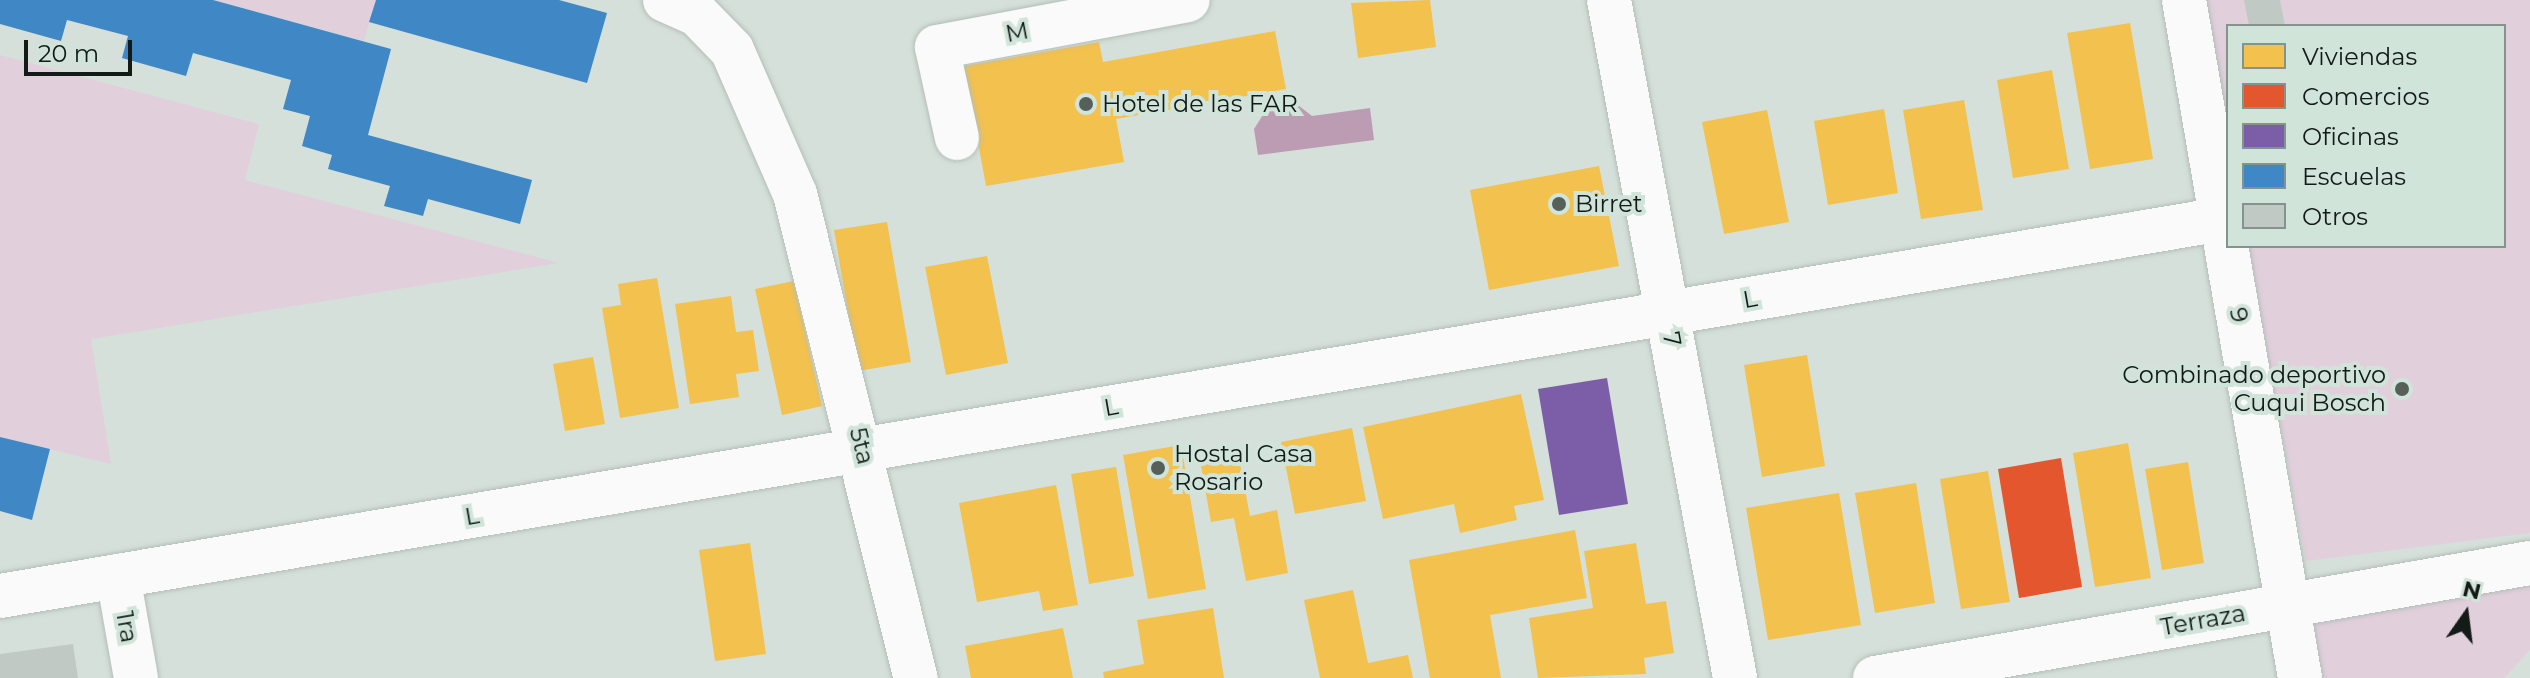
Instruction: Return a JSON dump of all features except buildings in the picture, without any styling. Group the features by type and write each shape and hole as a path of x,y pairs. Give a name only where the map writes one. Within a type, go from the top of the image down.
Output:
{"street":[{"name":"5ta","path":"665,0 697,14 732,50 764,110 803,216 863,449 916,678"},
{"name":"M","path":"957,138 937,47 1188,0"},
{"name":"7","path":"1609,0 1735,678"},
{"name":"9","path":"2184,0 2226,242"},
{"name":"L","path":"0,596 2222,219"},
{"name":"9","path":"2227,248 2300,678"},
{"name":"Terraza","path":"1875,678 2530,563"},
{"name":"1ra","path":"118,576 136,678"}],"shaded area":[{"path":"213,0 376,0 364,41"},
{"name":"Combinado deportivo Cuqui Bosch","path":"2200,0 2530,0 2530,533 2306,561 2246,248 2506,248 2506,24 2226,24 2226,138"},
{"path":"0,55 259,124 245,180 559,263 91,339 111,464 0,437"},
{"path":"1294,102 1312,116 1370,108 1374,140 1258,155 1254,129 1266,110"},
{"path":"2530,586 2530,650 2504,678 2317,678 2308,619"}],"place":[{"name":"Hotel de las FAR","path":"1086,104"},
{"name":"Birret","path":"1559,204"},
{"name":"Combinado deportivo Cuqui Bosch","path":"2402,389"},
{"name":"Hostal Casa Rosario","path":"1158,468"}]}
